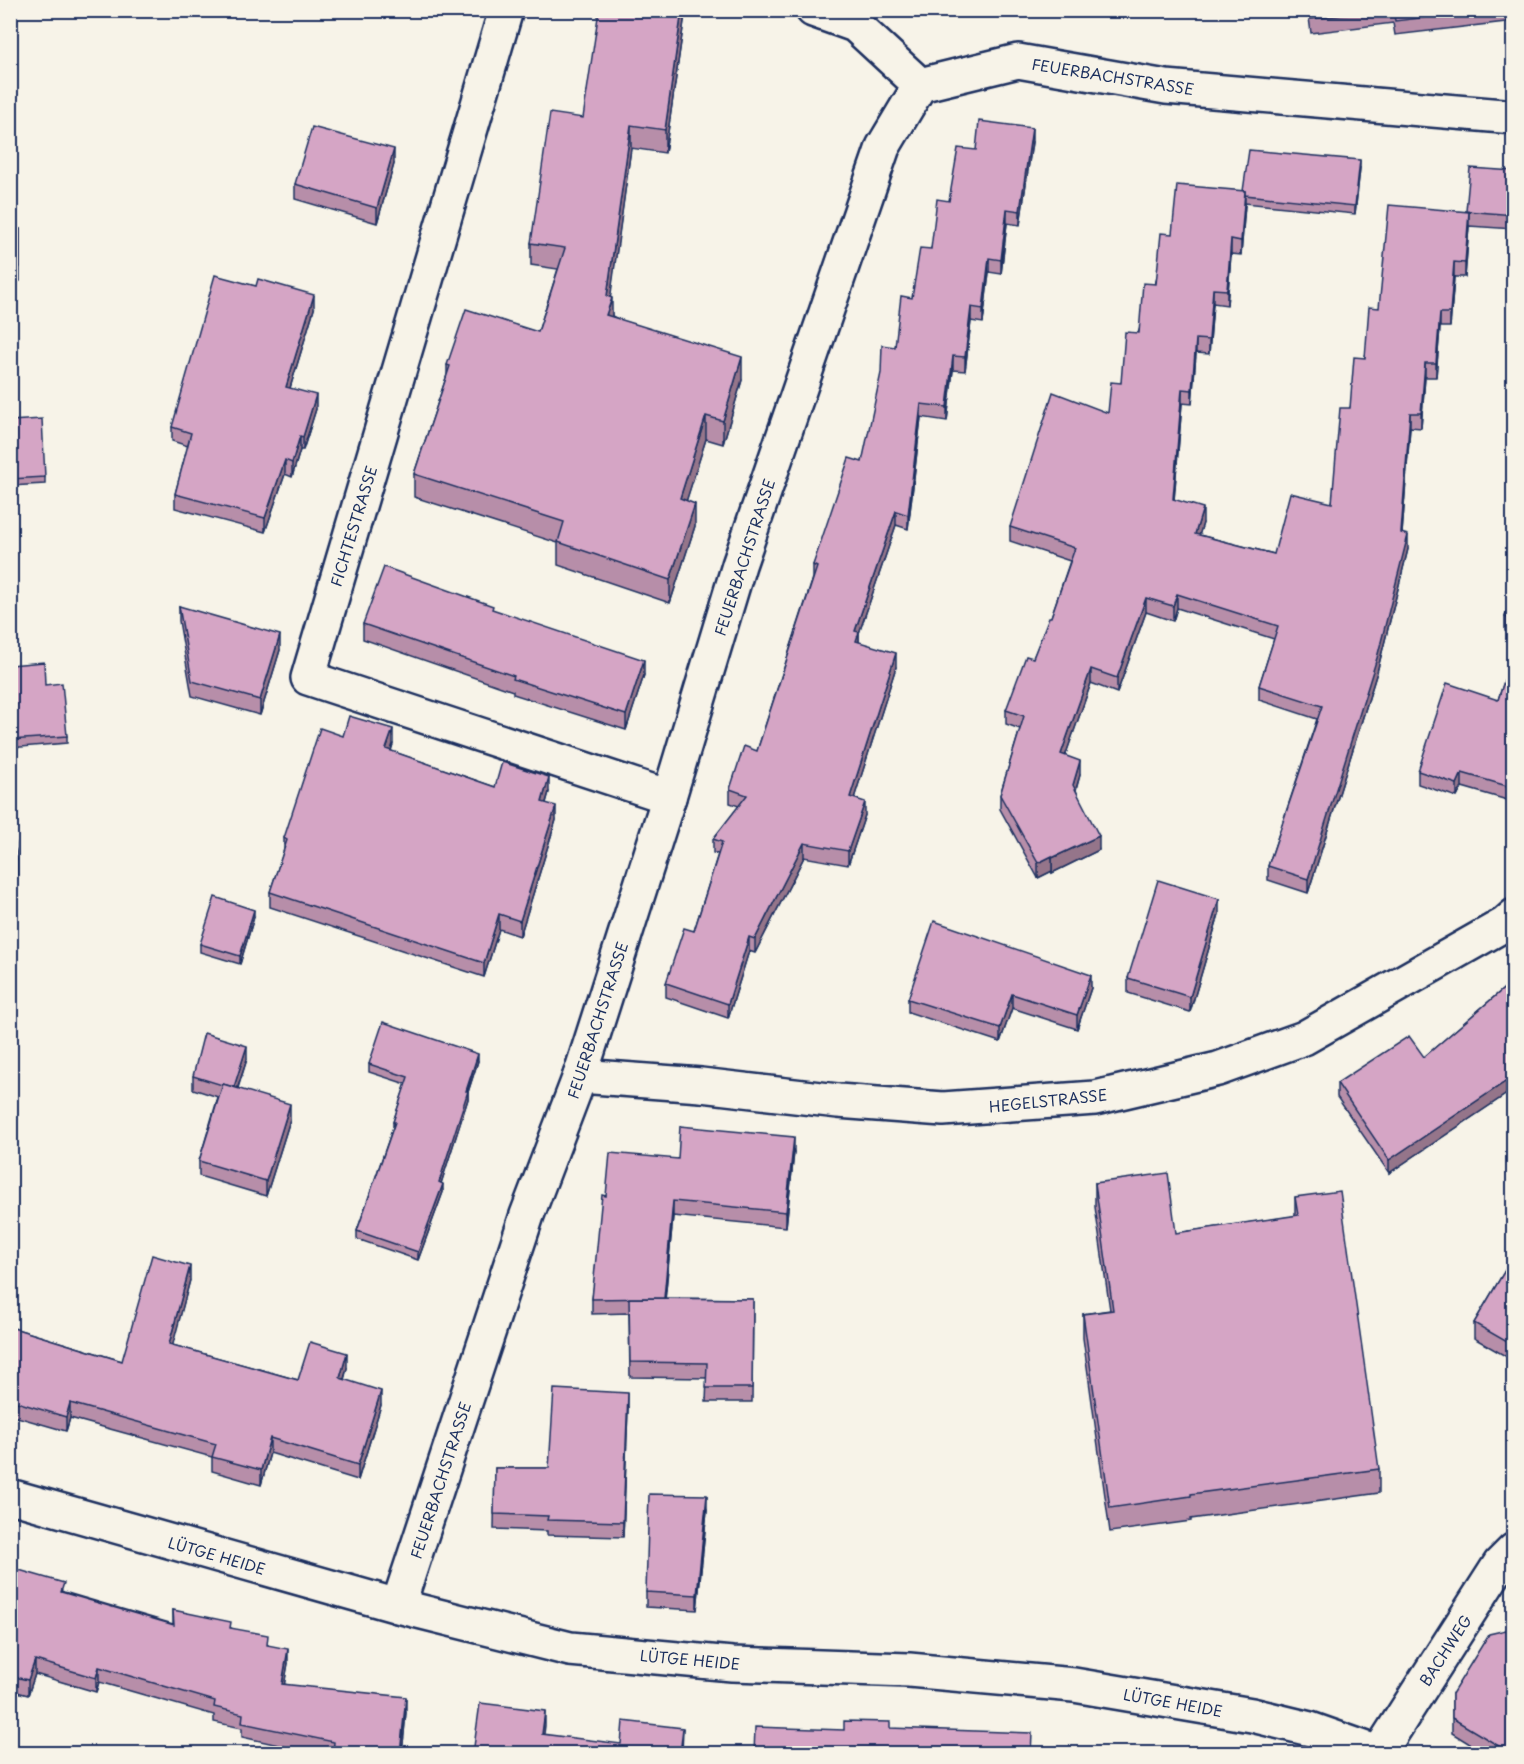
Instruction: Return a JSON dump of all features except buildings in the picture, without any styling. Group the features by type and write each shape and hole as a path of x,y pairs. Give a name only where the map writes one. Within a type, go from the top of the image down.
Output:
{"street":[{"name":"FICHTESTRASSE","path":"506,10 308,678 669,797"},
{"path":"813,10 855,25 920,85"},
{"name":"FEUERBACHSTRASSE","path":"398,1606 527,1215 580,1076 740,565 884,147 920,85 1018,61 1166,87 1514,117"},
{"name":"HEGELSTRASSE","path":"580,1076 701,1085 838,1101 943,1109 1095,1098 1218,1069 1304,1038 1505,924 1514,916"},
{"name":"LÜTGE HEIDE","path":"10,1497 398,1606 570,1649 732,1664 909,1670 1074,1685 1252,1715 1310,1729 1380,1753"},
{"name":"BACHWEG","path":"1380,1753 1500,1564 1514,1550"}]}
